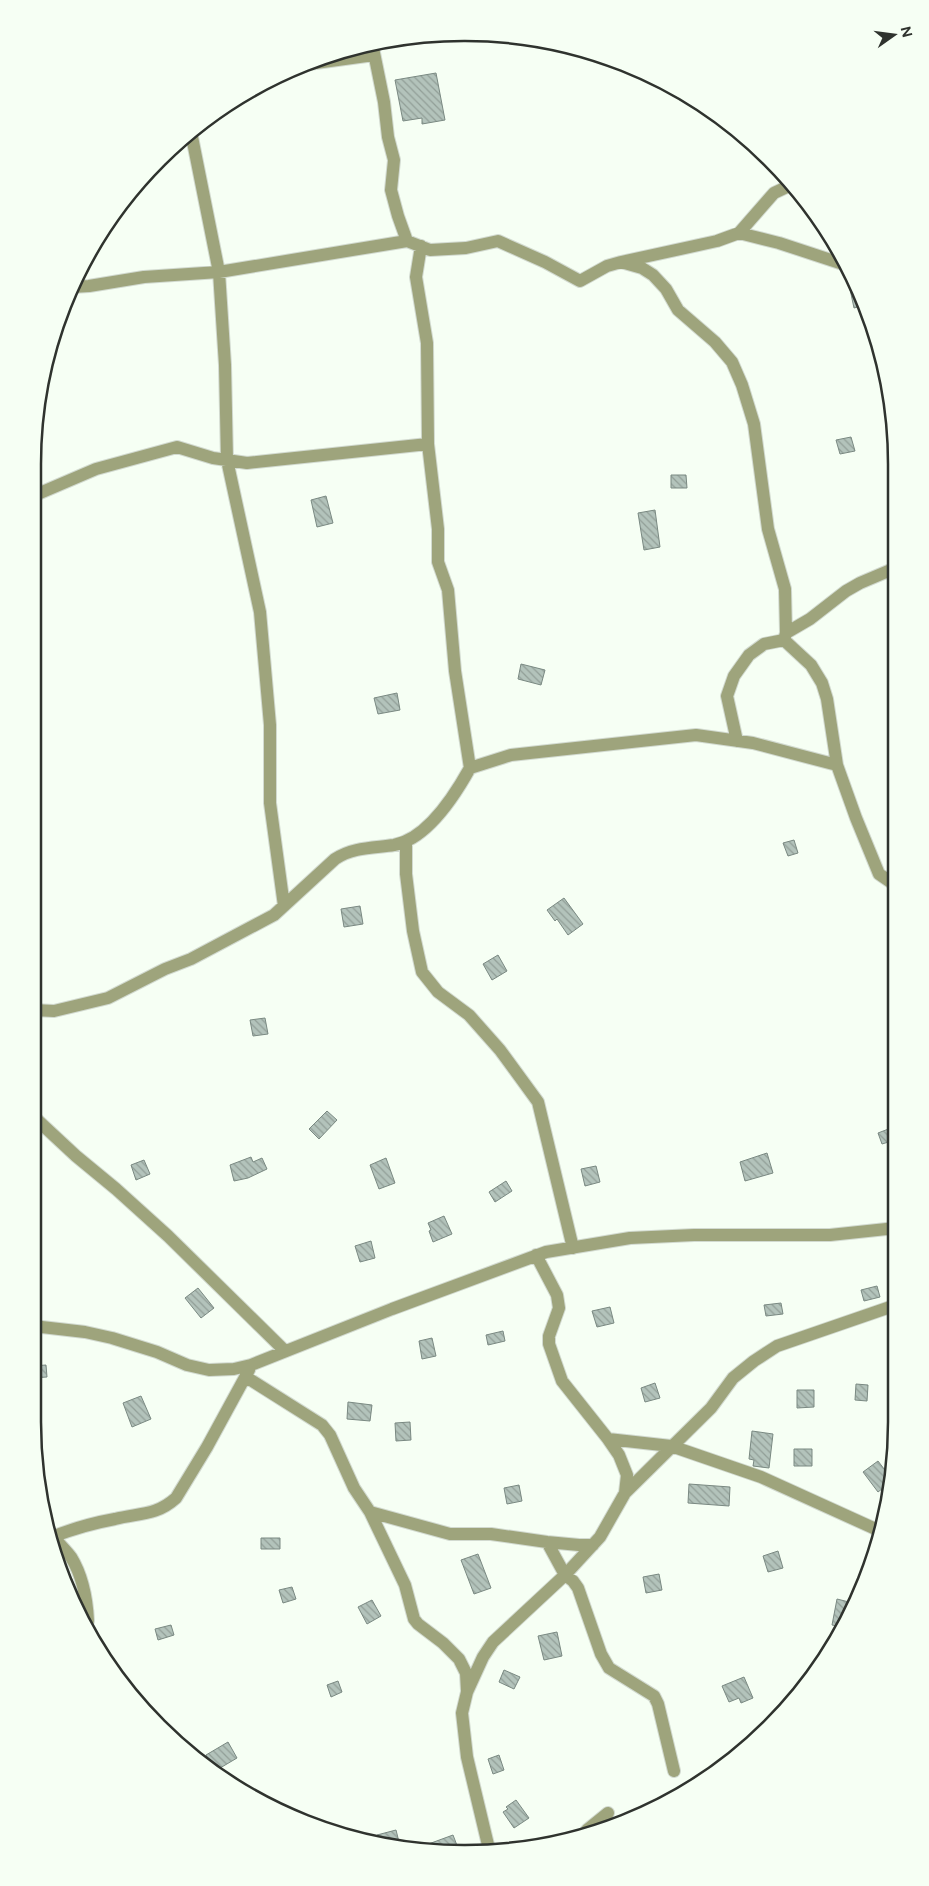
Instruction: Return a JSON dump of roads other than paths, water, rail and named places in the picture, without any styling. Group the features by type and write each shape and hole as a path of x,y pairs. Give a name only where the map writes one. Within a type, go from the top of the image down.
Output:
{"street":[{"path":"373,51 384,102 388,137 394,160 391,190 407,241"},
{"path":"193,140 219,272 225,364 227,460 260,612 270,725 270,803 284,906"},
{"path":"81,287 144,277 219,272 407,241 430,250 466,248 498,241 545,262 580,281 607,266 717,241 739,233 774,193 785,188"},
{"path":"739,233 779,243 836,262"},
{"path":"41,1010 54,1011 108,998 165,969 191,959 274,915 344,853 406,842 416,836 440,812 457,791 470,768 455,671 448,590 438,562 438,529 428,444 427,344 416,277 422,246"},
{"path":"621,262 642,268 653,275 666,289 678,310 715,342 732,362 742,385 754,424 768,529 785,589 785,636 811,665 822,683 827,699 837,765 879,874 888,881"},
{"path":"41,491 96,469 177,447 213,458 247,463 428,444"},
{"path":"737,741 728,696 734,676 749,656 764,644 785,636 846,591 888,571"},
{"path":"470,768 511,755 696,735 737,741 837,765"},
{"path":"406,842 406,874 413,931 422,972 438,992 469,1015 500,1050 538,1102 573,1248"},
{"path":"41,1124 76,1156 116,1188 168,1236 285,1351"},
{"path":"57,1535 100,1522 161,1510 170,1504 176,1498 207,1447 248,1371 285,1351 536,1255 630,1238 694,1235 830,1236 888,1229"},
{"path":"536,1255 557,1295 559,1308 549,1336 549,1344 562,1381 620,1455 627,1475 625,1493"},
{"path":"488,1844 467,1757 462,1713 467,1692 483,1657 494,1642 565,1575 593,1545 625,1493 711,1408 733,1378 777,1346 888,1308"},
{"path":"41,1327 85,1332 112,1338 157,1352 186,1365 209,1370 234,1368 248,1371 322,1425 330,1435 354,1488 370,1512 405,1585 414,1619 460,1659 466,1673 467,1692"},
{"path":"608,1439 672,1446 761,1477 874,1528"},
{"path":"370,1512 450,1534 491,1534 547,1542 593,1545"},
{"path":"547,1542 565,1575 578,1588 601,1654 608,1668 654,1696 658,1704 674,1771"},
{"path":"61,1547 70,1557 77,1570 86,1601 87,1613"},
{"path":"595,1824 608,1813"}]}
